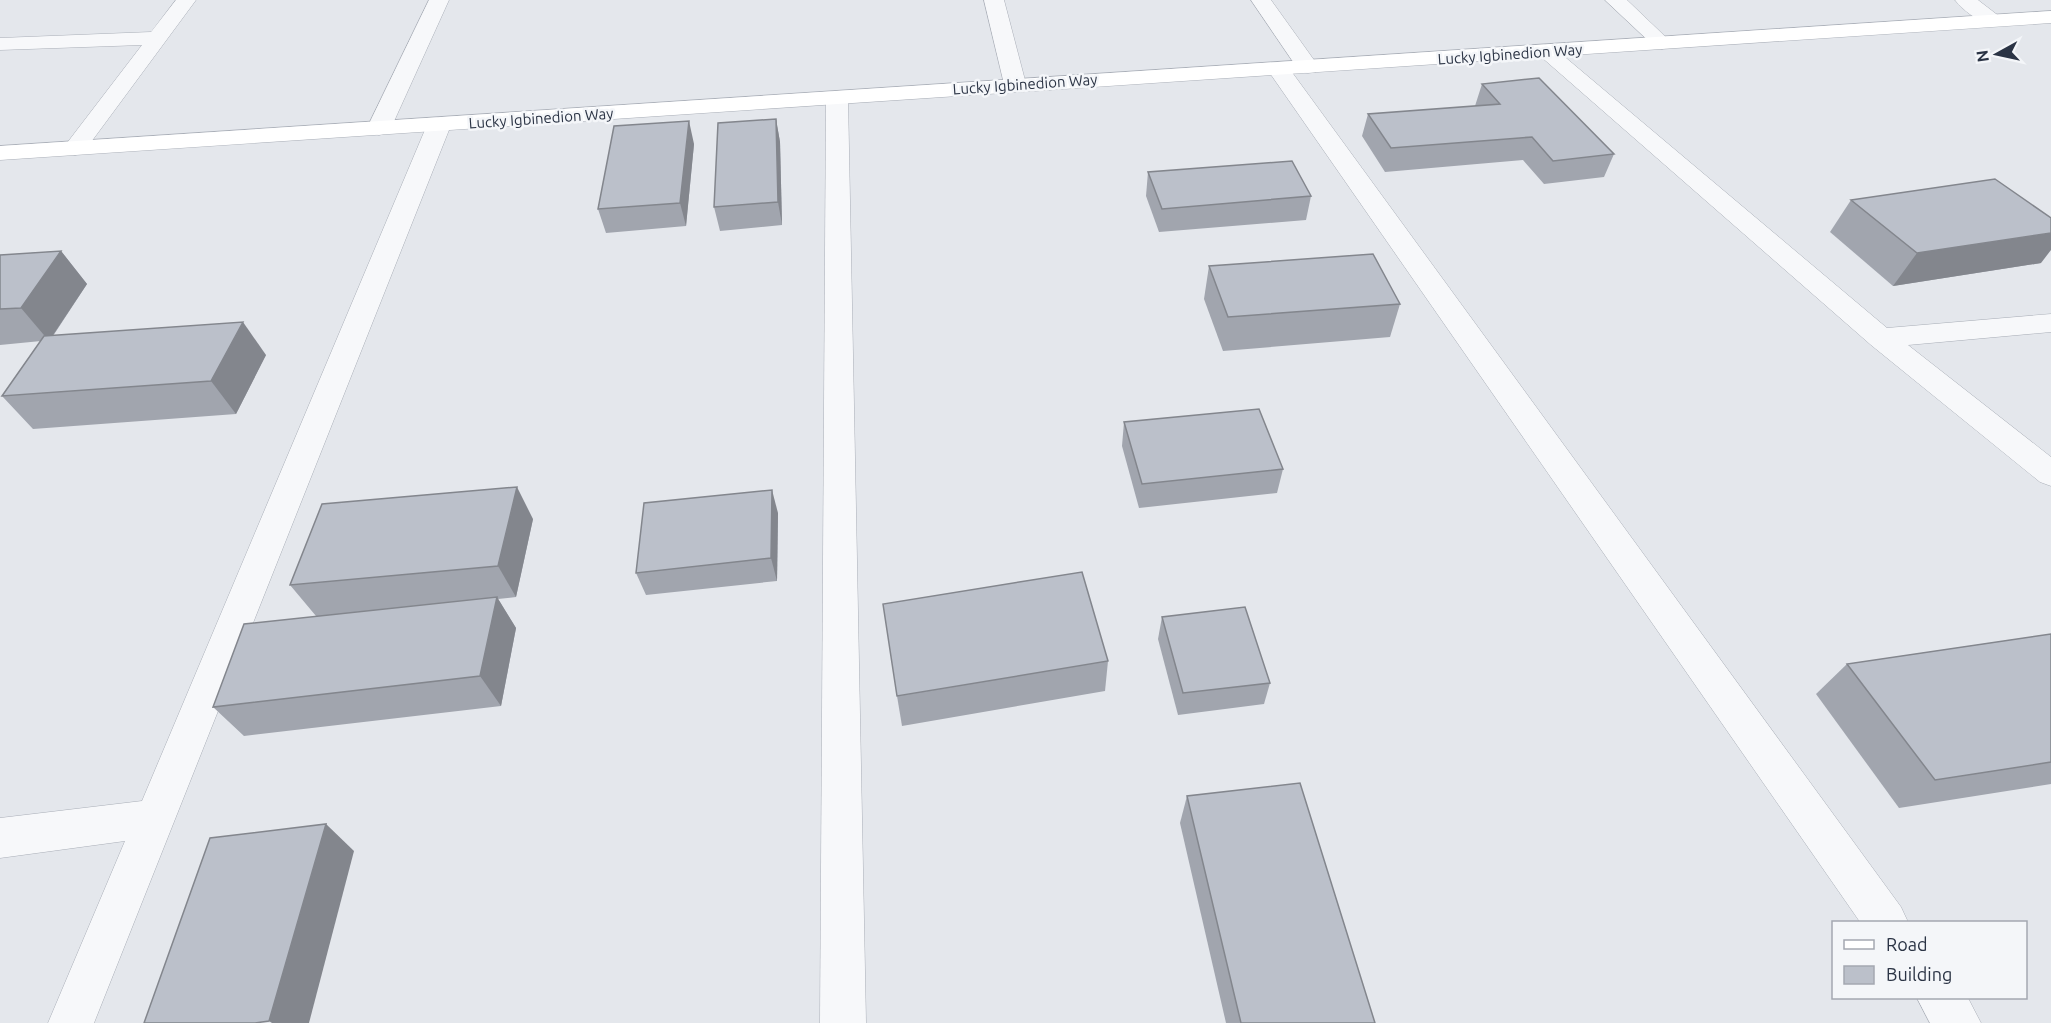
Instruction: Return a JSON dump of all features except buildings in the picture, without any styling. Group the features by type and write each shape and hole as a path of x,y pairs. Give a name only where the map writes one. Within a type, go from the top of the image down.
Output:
{"street":[{"path":"75,148 186,0"},
{"path":"379,128 439,0"},
{"path":"994,0 1015,84"},
{"path":"1262,0 1293,68 1885,921"},
{"path":"1615,0 1662,43"},
{"path":"1965,0 1994,20"},
{"name":"Lucky Igbinedion Way","path":"1,154 1015,84 1293,68 2051,17"},
{"path":"0,44 157,38"},
{"path":"1546,51 1881,338 2051,474"},
{"path":"837,98 843,1023"},
{"path":"71,1023 439,124"},
{"path":"1881,338 2051,323"},
{"path":"0,838 155,818"},
{"path":"1941,999 1958,1023"}]}
